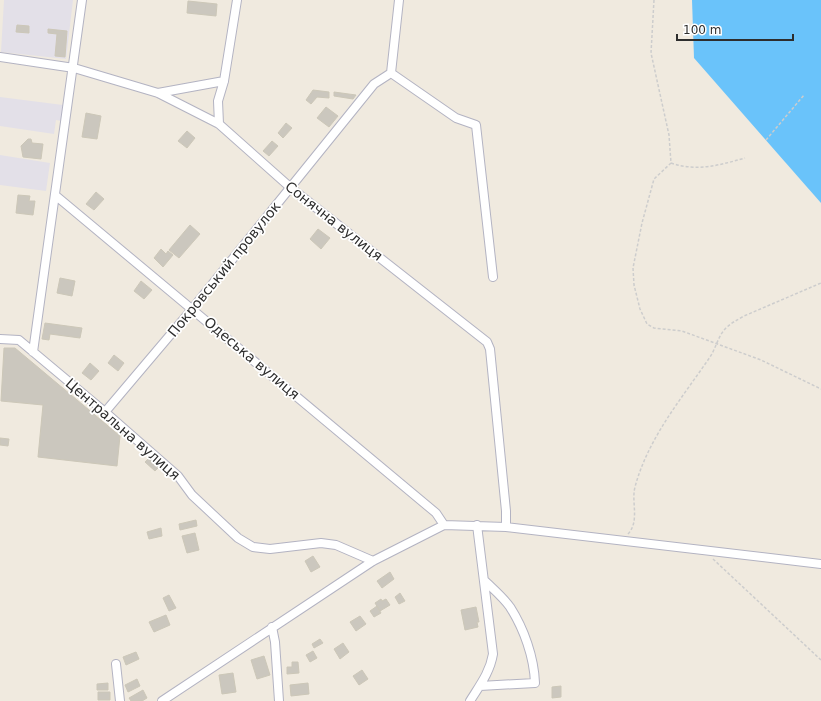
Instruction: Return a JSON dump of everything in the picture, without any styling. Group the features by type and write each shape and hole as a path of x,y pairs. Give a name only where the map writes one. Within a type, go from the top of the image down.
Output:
{"street":[{"path":"33,352 74,68 82,0"},
{"path":"219,124 218,101 224,81 237,0"},
{"path":"399,0 391,73 456,118 476,125 493,277"},
{"name":"Сонячна вулиця","path":"0,58 74,68 158,93 219,124 291,188 487,342 490,350 506,511 506,527"},
{"name":"Покровський провулок","path":"105,412 193,308 374,84 391,73"},
{"path":"158,93 224,81"},
{"name":"Одеська вулиця","path":"55,194 436,513 444,525"},
{"name":"Центральна вулиця","path":"0,339 19,340 178,476 192,494 238,538 253,547 270,549 321,543 336,545 373,561"},
{"path":"162,701 373,561 444,525 506,527 821,564"},
{"path":"470,701 491,666 493,654 477,525"},
{"path":"480,686 535,683 534,667 523,631 510,606 484,580"},
{"path":"272,627 279,701"},
{"path":"116,664 120,701"}],"path":[{"path":"654,0 651,53 669,134 671,163"},
{"path":"766,140 804,95"},
{"path":"671,163 692,168 706,167 745,158"},
{"path":"671,163 654,179 642,223 633,268 634,285 640,309 647,324 654,328 682,331 761,360 821,389"},
{"path":"620,540 633,527 634,489 648,453 671,413 710,356 721,333 734,322 821,283"},
{"path":"703,550 821,660"}],"shaded area":[{"path":"4,0 73,0 66,59 1,52"},
{"path":"0,97 63,105 61,121 56,120 54,134 0,126"},
{"path":"0,155 50,163 46,191 0,185"}],"water":[{"path":"692,0 821,0 821,203 694,58"}],"building":[{"path":"188,1 217,4 216,16 187,13"},
{"path":"17,25 29,26 29,33 16,32"},
{"path":"48,29 67,31 65,57 55,56 57,34 48,33"},
{"path":"313,90 329,92 329,98 317,97 311,104 306,100"},
{"path":"334,92 356,95 353,99 334,96"},
{"path":"326,107 338,116 329,127 317,118"},
{"path":"86,113 101,116 97,139 82,137"},
{"path":"286,123 292,128 283,138 278,133"},
{"path":"187,131 195,138 187,148 178,141"},
{"path":"28,139 31,139 32,143 43,144 41,159 23,157 21,146"},
{"path":"272,141 278,146 269,156 263,151"},
{"path":"96,192 104,199 94,210 86,204"},
{"path":"18,195 30,196 29,201 35,201 33,215 16,213"},
{"path":"190,225 200,234 179,258 169,250"},
{"path":"318,229 330,238 321,249 310,239"},
{"path":"161,249 166,254 168,251 173,255 163,267 154,258"},
{"path":"60,278 75,281 72,296 57,293"},
{"path":"141,281 152,290 144,299 134,291"},
{"path":"45,323 82,328 80,338 50,334 49,340 42,339"},
{"path":"4,348 15,348 120,436 117,466 38,457 43,405 1,401"},
{"path":"114,355 124,363 118,371 108,363"},
{"path":"90,363 99,371 91,380 82,373"},
{"path":"0,438 9,439 8,446 0,445"},
{"path":"150,457 160,466 155,471 145,462"},
{"path":"196,520 197,526 180,530 179,524"},
{"path":"161,528 162,536 149,539 147,532"},
{"path":"195,533 199,550 187,553 182,536"},
{"path":"313,556 320,567 311,572 305,561"},
{"path":"390,572 394,579 382,588 377,581"},
{"path":"400,593 405,601 399,604 395,597"},
{"path":"169,595 176,608 169,611 163,598"},
{"path":"381,599 382,601 386,599 390,605 380,611 375,603"},
{"path":"377,606 381,613 374,617 370,611"},
{"path":"476,607 479,622 477,622 478,627 465,630 461,610"},
{"path":"166,615 170,625 154,632 149,622"},
{"path":"360,616 366,624 356,631 350,622"},
{"path":"320,639 323,643 314,648 312,644"},
{"path":"343,643 349,652 340,659 334,649"},
{"path":"313,651 317,658 310,662 306,655"},
{"path":"136,652 139,659 126,665 123,657"},
{"path":"264,656 270,675 257,679 251,660"},
{"path":"292,662 298,662 299,673 287,674 287,667 292,667"},
{"path":"362,670 368,679 359,685 353,676"},
{"path":"233,673 236,692 222,694 219,675"},
{"path":"137,679 140,686 128,692 125,685"},
{"path":"108,683 108,690 97,690 97,684"},
{"path":"308,683 309,694 291,696 290,685"},
{"path":"561,686 561,697 552,698 552,687"},
{"path":"143,690 147,698 142,701 131,701 129,698"},
{"path":"98,692 110,692 110,700 98,700"}]}
